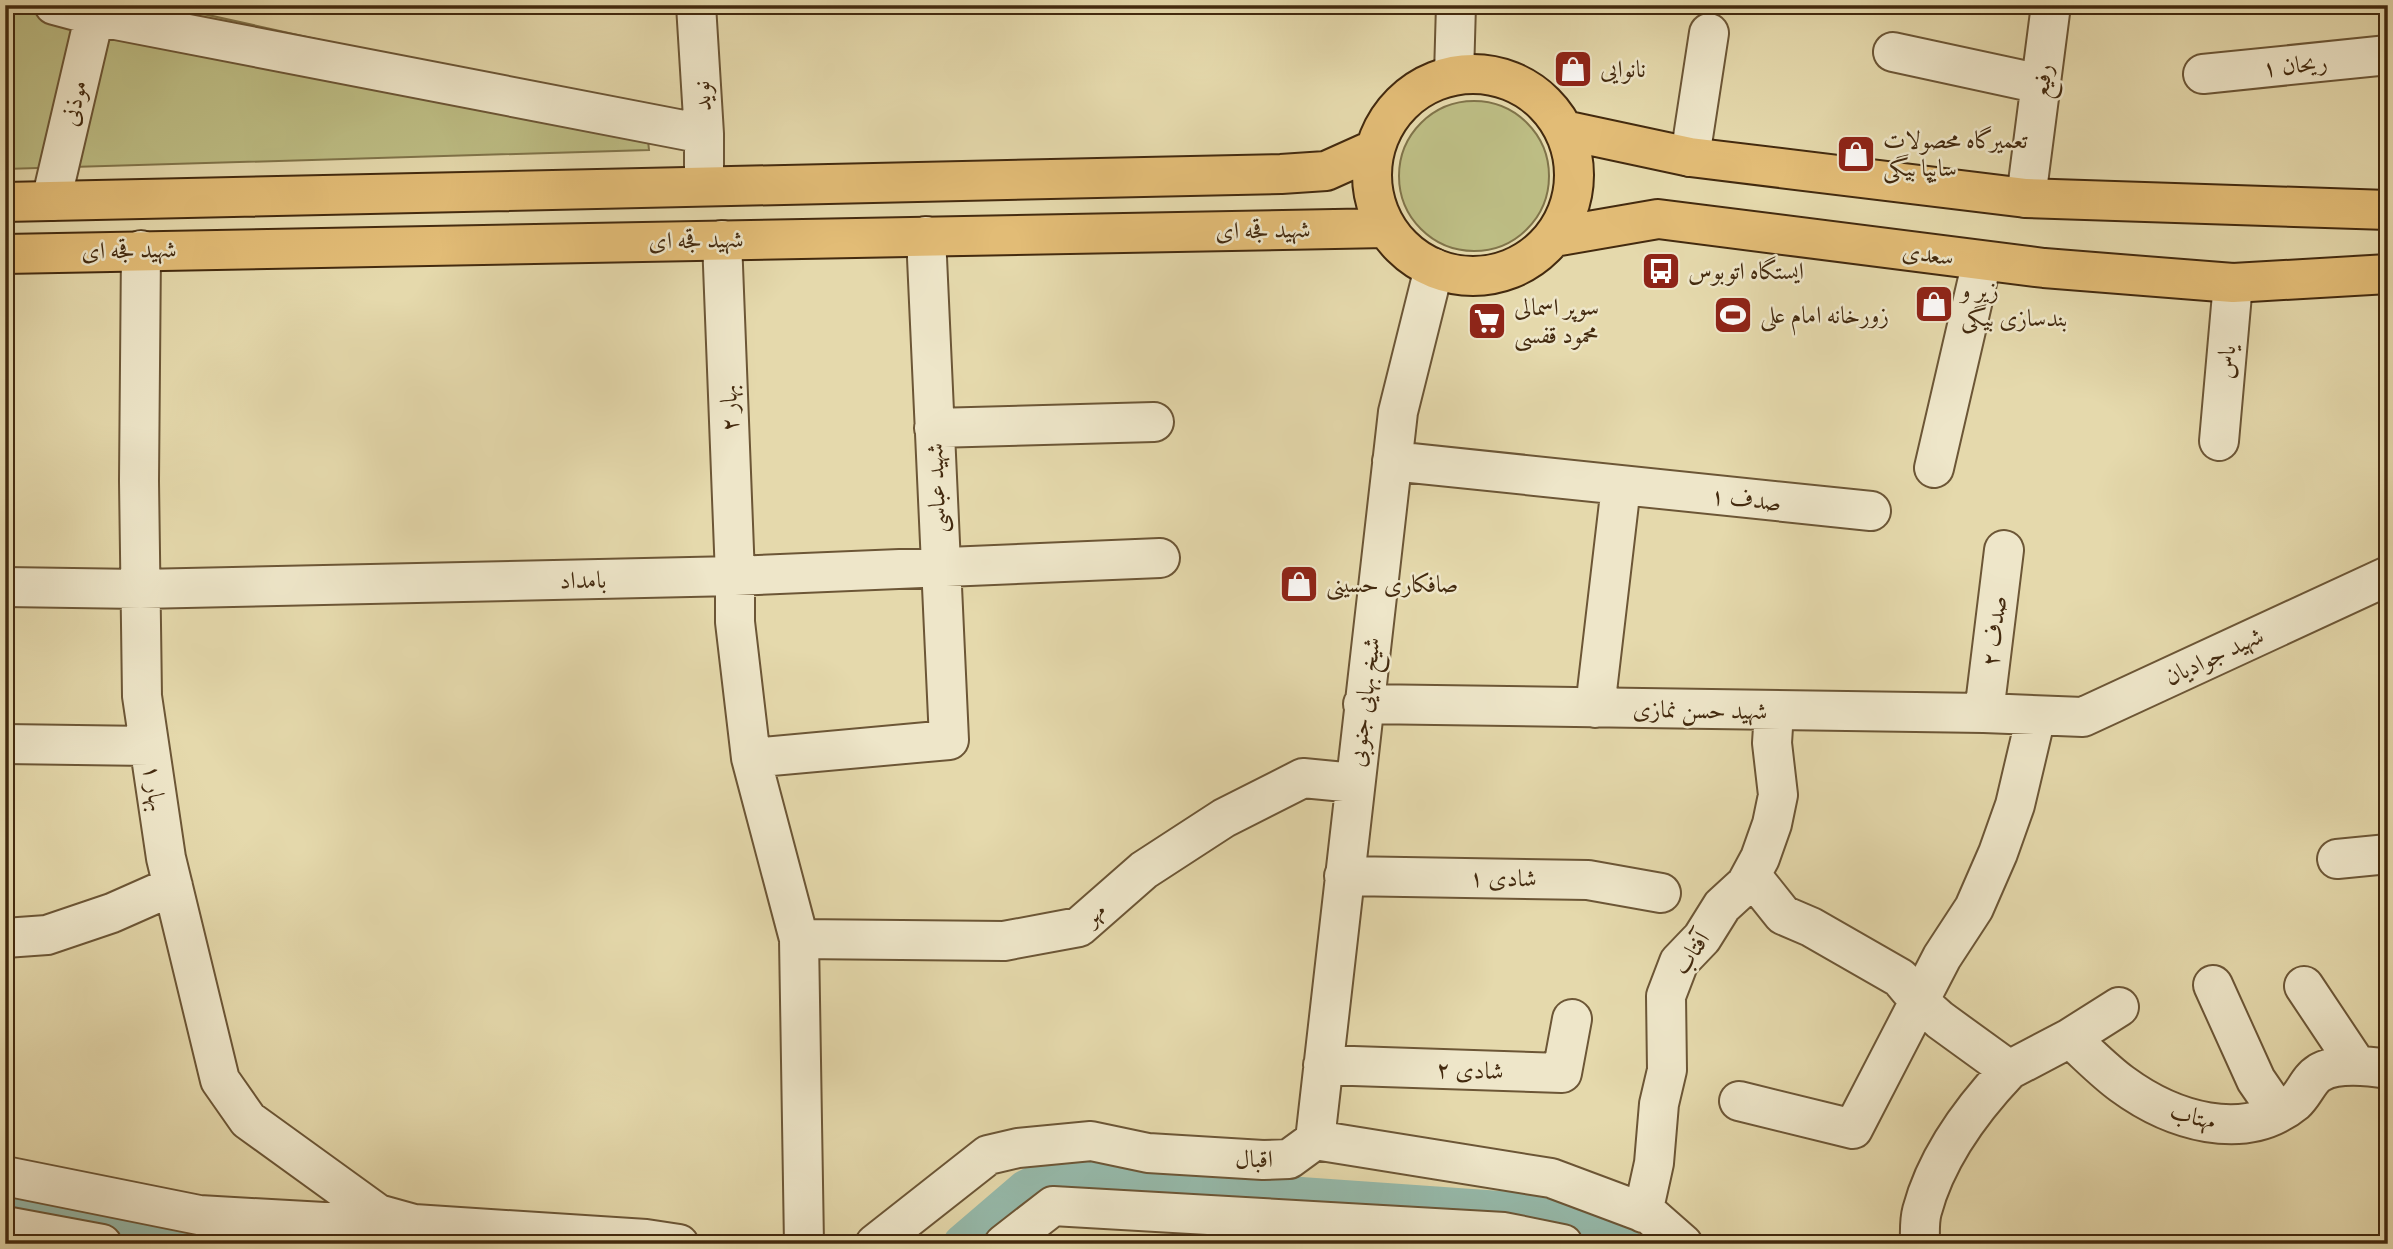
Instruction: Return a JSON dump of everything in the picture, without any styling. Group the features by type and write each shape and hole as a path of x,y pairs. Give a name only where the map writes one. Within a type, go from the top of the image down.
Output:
{"main road":[{"path":"1487,74 1518,84 1545,103 1564,130 1574,161 1573,193 1566,216 1554,237 1530,259 1499,273 1466,276 1434,268 1407,251 1386,228 1375,203 1371,176 1375,149 1386,123 1404,101 1427,84 1454,75 1487,74"},
{"path":"1564,130 1690,157 2026,198 2388,210"},
{"name":"شهید قجه ای","path":"5,202 1282,174 1326,171 1375,149"},
{"name":"سعدی","path":"1554,237 1658,219 2044,268 2233,283 2388,274"},
{"name":"شهید قجه ای","path":"5,254 1386,228"}],"street":[{"path":"54,5 96,11 704,134"},
{"name":"نوید","path":"696,5 704,134 704,186"},
{"path":"1454,75 1456,5"},
{"name":"رفیع","path":"2026,198 2051,5"},
{"name":"موذنی","path":"51,201 96,11"},
{"path":"1690,157 1709,33"},
{"path":"1893,52 2041,84"},
{"name":"ریحان ۱","path":"2203,74 2388,55"},
{"name":"شهید عباسی","path":"751,758 949,740 926,236"},
{"name":"بهار ۲","path":"722,240 735,576"},
{"name":"بهار ۱","path":"141,250 142,696 166,858 220,1080 248,1120 382,1229"},
{"path":"1934,468 1982,261"},
{"name":"شیخ بهایی جنوبی","path":"1315,1140 1398,412 1434,268"},
{"name":"یاس","path":"2219,441 2233,283"},
{"path":"934,428 1154,422"},
{"name":"صدف ۱","path":"1392,461 1871,511"},
{"path":"1595,708 1620,486"},
{"name":"صدف ۲","path":"1984,713 2004,550"},
{"name":"بامداد","path":"5,587 140,589 735,576 1160,558"},
{"path":"735,576 735,622 751,758 799,939 804,1244"},
{"name":"شهید جوادیان","path":"2036,716 2083,717 2388,576"},
{"name":"شهید حسن نمازی","path":"1363,704 2036,716"},
{"name":"آفتاب","path":"1643,1213 1654,1163 1659,1104 1667,1070 1666,996 1679,962 1702,938 1722,906 1746,884 1764,847 1778,795 1772,743 1774,711"},
{"path":"1739,1101 1853,1129 1942,957 1974,908 2015,806 2036,716"},
{"path":"5,744 149,746"},
{"name":"مهر","path":"799,939 1004,941 1079,927 1144,870 1224,818 1303,778 1355,783"},
{"path":"2337,859 2388,854"},
{"path":"1751,874 1783,915 1811,927 1900,978 1940,1020 2009,1070"},
{"name":"شادی ۱","path":"1344,876 1588,880 1661,893"},
{"path":"5,938 47,935 113,913 173,886"},
{"path":"2213,985 2256,1080 2278,1112"},
{"path":"2304,986 2372,1067"},
{"path":"1920,1244 1921,1214 1932,1181 1947,1151 1995,1085 2009,1070 2070,1038 2119,1007"},
{"name":"شادی ۲","path":"1323,1065 1562,1073 1572,1019"},
{"name":"مهتاب","path":"2070,1038 2121,1084 2155,1105 2220,1125 2261,1122 2295,1101 2320,1073 2372,1067"},
{"path":"1315,1140 1551,1178 1650,1215 1683,1244"},
{"name":"اقبال","path":"875,1244 988,1155 1044,1144 1091,1141 1148,1153 1263,1160 1289,1159 1315,1140"},
{"path":"5,1175 199,1215 324,1222 382,1229 414,1224 646,1239 679,1244"},
{"path":"1004,1244 1052,1206 1504,1232 1563,1244"},
{"path":"5,1226 102,1244"}],"green space":[{"path":"5,5 163,5 645,112 649,150 5,169"},
{"path":"1474,101 1503,107 1527,123 1543,147 1549,176 1543,205 1527,229 1503,245 1474,251 1445,245 1421,229 1405,205 1399,176 1405,147 1421,123 1445,107"}],"waterway":[{"path":"963,1244 1026,1190 1060,1173 1093,1171 1259,1194 1543,1214 1597,1229 1622,1244"},
{"path":"5,1194 98,1217 261,1244"}],"place":[{"name":"نانوایی","path":"1573,69"},
{"name":"تعمیرگاه محصولات سایپا بیگی","path":"1856,154"},
{"name":"ایستگاه اتوبوس","path":"1661,271"},
{"name":"زیر و بندسازی بیگی","path":"1934,304"},
{"name":"زورخانه امام علی","path":"1733,315"},
{"name":"سوپر اسمالی محمود قفسی","path":"1487,321"},
{"name":"صافکاری حسینی","path":"1299,584"}]}
